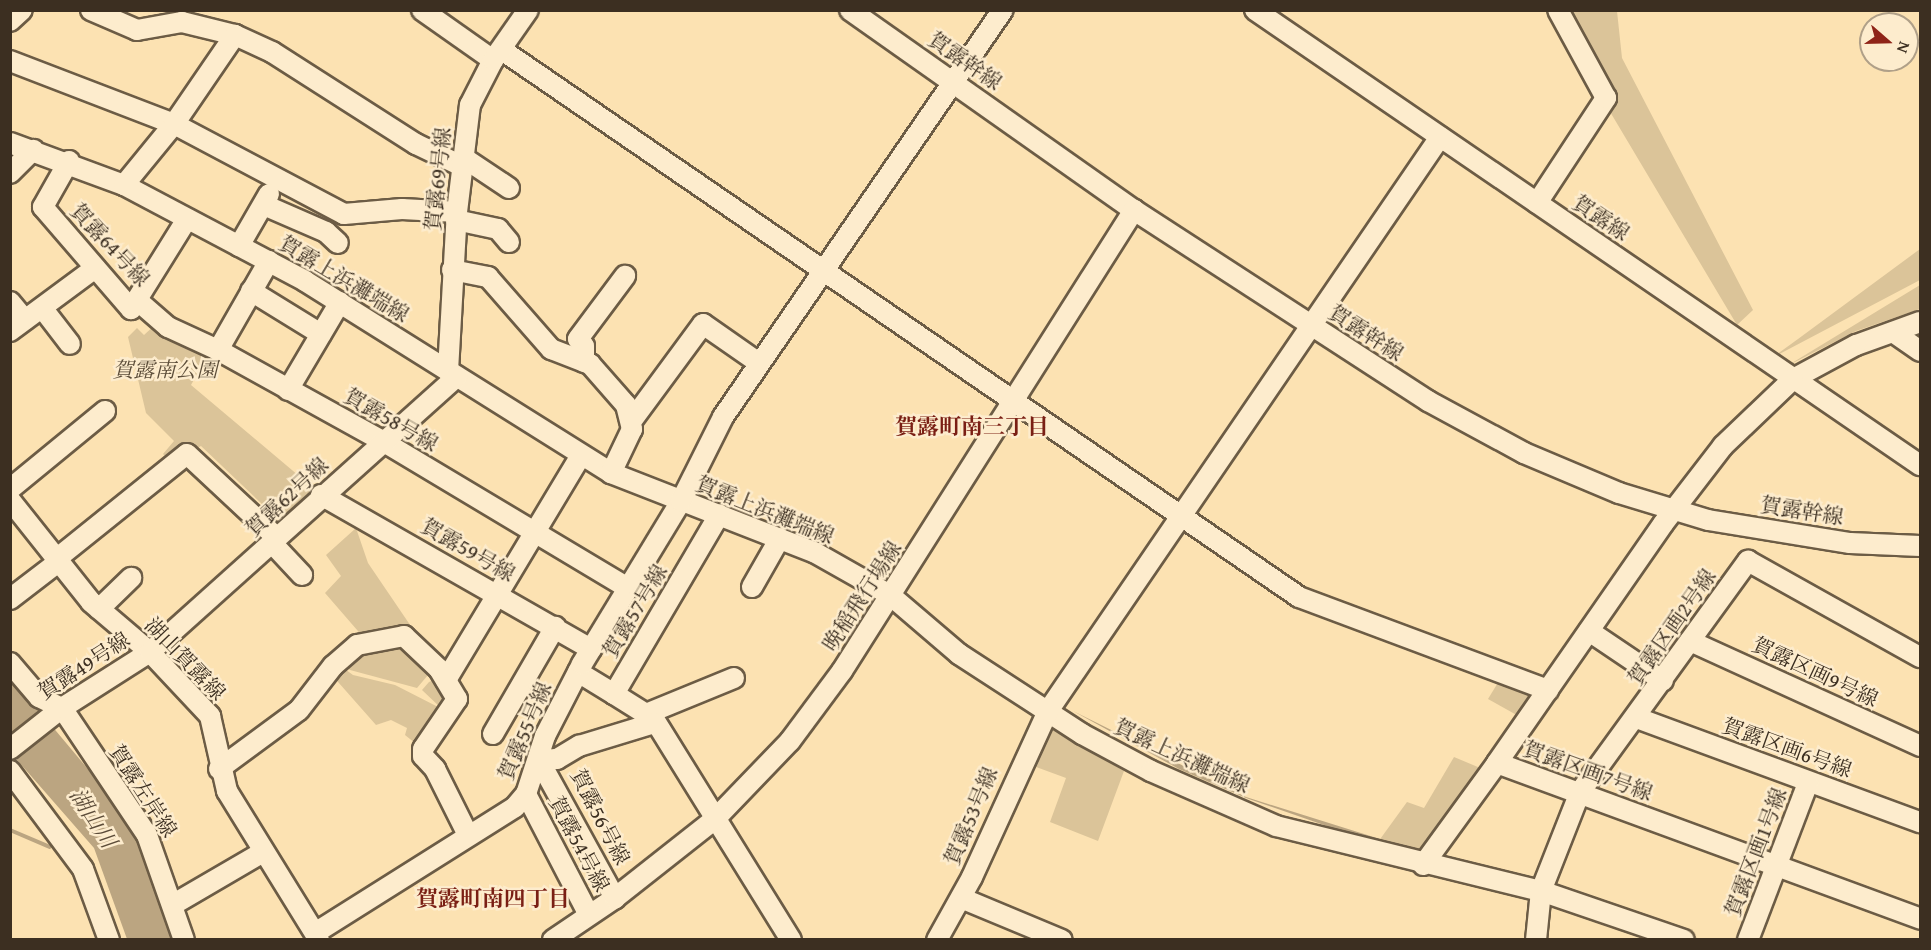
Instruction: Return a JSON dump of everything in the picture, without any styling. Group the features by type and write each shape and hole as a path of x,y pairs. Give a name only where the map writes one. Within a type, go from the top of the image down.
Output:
{"street":[{"path":"10,21 22,10"},
{"path":"91,10 137,30 182,22 235,35 272,52 416,144 464,162 509,188"},
{"path":"422,10 497,55 823,270 1314,604 1548,690"},
{"name":"賀露69号線","path":"453,374 452,270 470,105 497,55 528,10"},
{"name":"賀露幹線","path":"850,10 1134,210 1428,401 1524,453 1619,493 1676,509 1790,535 1920,546"},
{"name":"賀露55号線","path":"317,936 468,835 515,807 526,795 545,736 578,672 681,501 723,417 1002,10"},
{"name":"賀露線","path":"1255,10 1920,465"},
{"path":"1537,203 1606,98 1558,10"},
{"path":"123,185 174,124 235,35"},
{"path":"10,61 174,124 344,214 402,209 457,216 498,230 509,242"},
{"name":"賀露53号線","path":"937,939 961,898 1048,711 1313,327 1440,137"},
{"name":"賀露上浜灘端線","path":"10,142 69,162 123,185 268,261 340,302 610,473 780,538 890,595 959,654 1048,711 1151,771 1276,826 1423,865 1541,891 1684,939"},
{"path":"10,173 33,150"},
{"name":"賀露64号線","path":"69,162 43,207 131,309 187,219"},
{"path":"239,246 264,205 276,179"},
{"path":"264,205 326,232 338,243"},
{"name":"晩稲飛行場線","path":"553,939 615,898 715,819 797,733 1017,400 1134,210"},
{"path":"218,350 268,261"},
{"path":"10,302 18,325 95,268"},
{"path":"452,270 488,277 557,354 584,362 626,405 633,419"},
{"path":"584,362 584,346 578,339 625,276"},
{"path":"251,291 321,334"},
{"name":"賀露58号線","path":"138,301 168,327 218,350 384,442 628,588"},
{"path":"288,390 340,302"},
{"path":"42,309 70,344"},
{"name":"賀露区画7号線","path":"1920,322 1856,345 1793,379 1723,446 1497,763 1920,919"},
{"path":"610,473 633,419 703,324 759,363"},
{"path":"1893,332 1920,351"},
{"name":"賀露62号線","path":"150,652 274,541 321,495 384,442 453,374"},
{"path":"10,489 105,411"},
{"path":"10,599 187,454 274,541 302,575"},
{"path":"468,835 435,769 423,756 423,749 457,704 444,684 446,680 581,455"},
{"name":"賀露59号線","path":"321,495 591,649"},
{"name":"湖山賀露線","path":"10,500 56,561 99,609 150,652 210,716 219,768 263,852 317,936"},
{"name":"賀露57号線","path":"578,672 614,694 720,515"},
{"path":"752,587 780,538"},
{"name":"賀露区画2号線","path":"1536,939 1541,891 1580,792 1637,718 1748,561 1920,657"},
{"path":"99,609 130,578"},
{"path":"493,734 555,627"},
{"path":"1589,631 1663,681"},
{"path":"219,768 299,710 333,666 357,645 404,636 446,680"},
{"name":"賀露区画9号線","path":"1690,641 1920,746"},
{"name":"賀露49号線","path":"10,749 62,708 150,652"},
{"path":"10,663 39,697 62,708"},
{"path":"538,760 557,759 579,746 650,718 734,678"},
{"path":"614,694 650,718 791,939"},
{"name":"賀露左岸線","path":"62,708 71,729 147,835 174,904 184,939"},
{"name":"賀露区画6号線","path":"1637,718 1920,822"},
{"name":"賀露56号線","path":"538,760 548,769 615,898"},
{"path":"1423,865 1497,763"},
{"path":"10,771 83,869 109,939"},
{"name":"賀露区画1号線","path":"1748,939 1809,783"},
{"name":"賀露54号線","path":"526,795 589,915"},
{"path":"174,904 263,852"},
{"path":"961,898 1062,939"}],"green space":[{"path":"1561,11 1617,11 1622,58 1753,310 1737,325 1606,105"},
{"path":"1920,249 1920,280 1772,358 1798,339"},
{"path":"1920,285 1920,309 1856,331 1787,366"},
{"name":"賀露南公園","path":"156,324 183,346 187,343 210,351 191,385 318,492 283,524 201,446 171,462 163,454 174,441 146,413 128,337 137,328 144,335"},
{"path":"356,528 368,563 423,644 364,638 325,593 341,576 326,555"},
{"path":"402,640 434,677 428,675 417,688 350,670 341,661 348,655"},
{"path":"338,664 353,675 395,685 442,709 422,690 429,682 434,680 453,698 420,747 405,735 407,728 391,720 376,725 331,674"},
{"path":"1502,676 1541,690 1522,718 1488,699"},
{"path":"1054,730 1124,771 1098,841 1050,822 1066,778 1028,764 1043,734"},
{"path":"1454,757 1485,770 1423,849 1418,852 1378,842 1407,802 1424,808"}],"water":[{"name":"湖山川","path":"10,676 118,805 151,866 175,939 127,939 94,848 11,753"},
{"path":"1073,711 1246,797 1415,850 1344,832 1246,798 1179,769"}],"waterway":[{"path":"980,63 1014,10"},
{"path":"10,830 50,847"}],"district":[{"name":"賀露町南三丁目","path":"972,427"},
{"name":"賀露町南四丁目","path":"493,899"}]}
